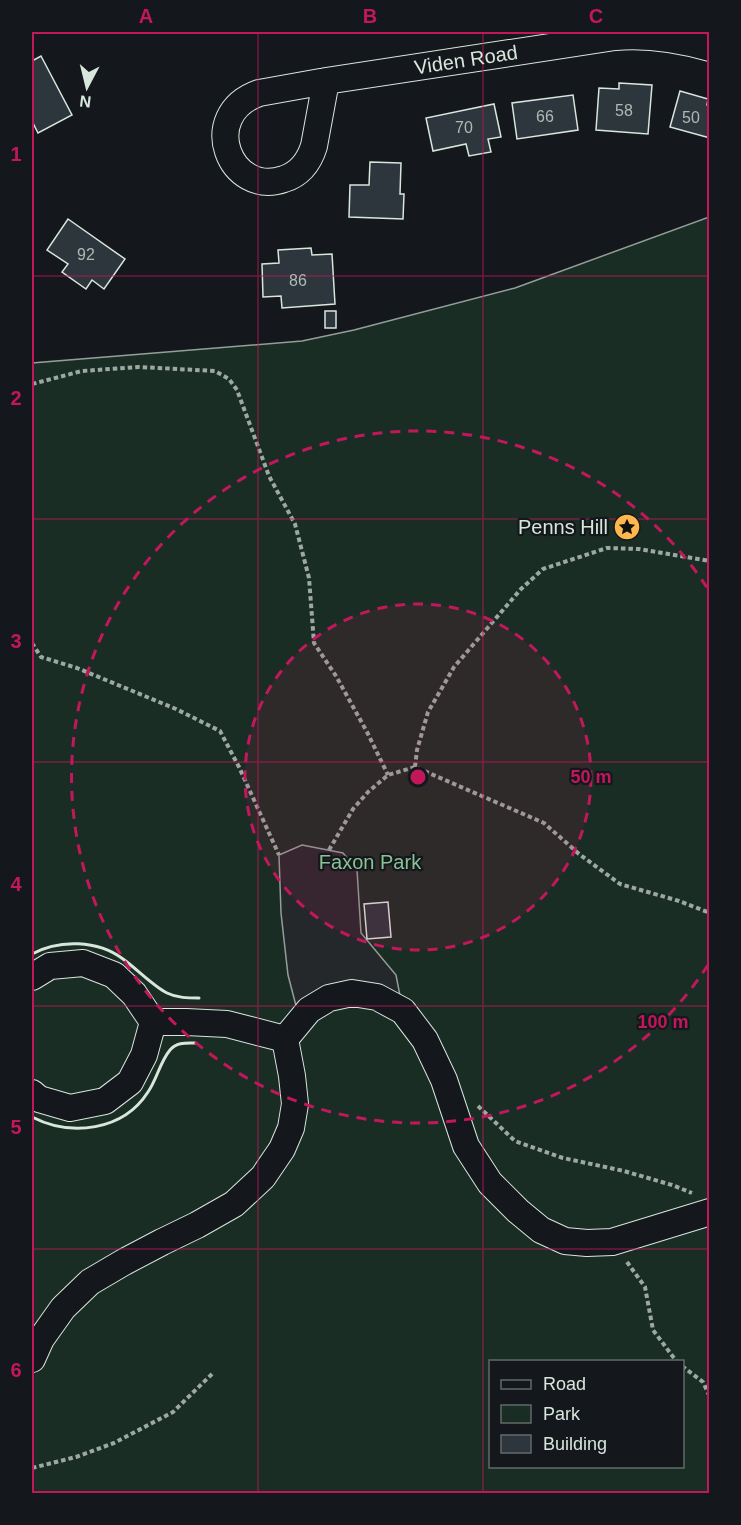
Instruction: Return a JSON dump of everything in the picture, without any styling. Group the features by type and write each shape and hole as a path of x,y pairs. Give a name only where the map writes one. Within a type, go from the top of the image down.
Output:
{"street":[{"name":"Viden Road","path":"326,81 311,157 298,172 274,182 260,181 246,175 232,161 225,141 227,123 233,111 244,100 259,93 326,81 615,37 668,38 710,48"},
{"path":"32,977 50,966 83,963 114,975 134,994 153,1022 144,1055 130,1082 105,1101 70,1108 39,1099 32,1093"},
{"path":"285,1039 309,1010 329,998 352,993 377,997 403,1011 425,1040 444,1080 466,1146 490,1184 541,1230 565,1241 612,1242 704,1204"},
{"path":"153,1022 227,1024 285,1039"},
{"path":"32,1359 41,1339 63,1308 90,1282 234,1204 263,1177 282,1149 291,1128 295,1104 285,1039"}],"path":[{"path":"32,384 82,371 139,367 215,371 229,379 237,390 269,476 295,525 309,578 314,643 336,676 388,775"},
{"path":"415,767 417,750 428,712 454,667 521,589 543,569 607,549 639,549 710,561"},
{"path":"32,643 41,657 77,668 176,709 220,731 279,855"},
{"path":"328,850 353,809 368,792 388,775 415,767 544,823 579,854 620,884 679,901 710,913"},
{"path":"444,1080 479,1107 515,1141 563,1158 624,1171 672,1185 704,1204"},
{"path":"612,1242 645,1287 653,1330 676,1360"},
{"path":"684,1368 703,1382 710,1397"},
{"path":"32,1468 76,1457 114,1443 173,1412 213,1373"}],"green space":[{"name":"Faxon Park","path":"709,217 709,1493 32,1494 32,363 302,341 354,330 515,288"}],"shaded area":[{"path":"302,845 343,853 357,870 361,933 396,975 403,1011 352,993 300,1021 288,975 281,913 279,855"}],"building":[{"path":"41,56 72,115 38,133 32,121 32,61"},
{"path":"619,83 652,85 648,134 596,130 599,88 619,89"},
{"path":"680,91 708,99 710,138 670,127"},
{"path":"573,95 578,130 517,139 512,103"},
{"path":"494,104 501,137 488,139 491,152 469,156 466,144 433,151 426,118"},
{"path":"370,162 401,163 400,194 404,194 403,219 349,217 350,185 369,185"},
{"path":"68,219 125,259 104,289 92,280 86,289 62,272 68,264 47,250"},
{"path":"311,248 312,255 332,254 335,304 282,308 281,296 263,297 262,264 279,263 278,250"},
{"path":"325,311 336,311 336,328 325,328"},
{"path":"388,902 391,937 367,939 364,904"}],"wall":[{"path":"32,954 66,944 102,948 123,959 167,993 179,997 199,998"},
{"path":"32,1117 63,1127 95,1127 111,1122 125,1115 148,1092 173,1047 195,1043"}],"place":[{"name":"Penns Hill","path":"627,527"}]}
